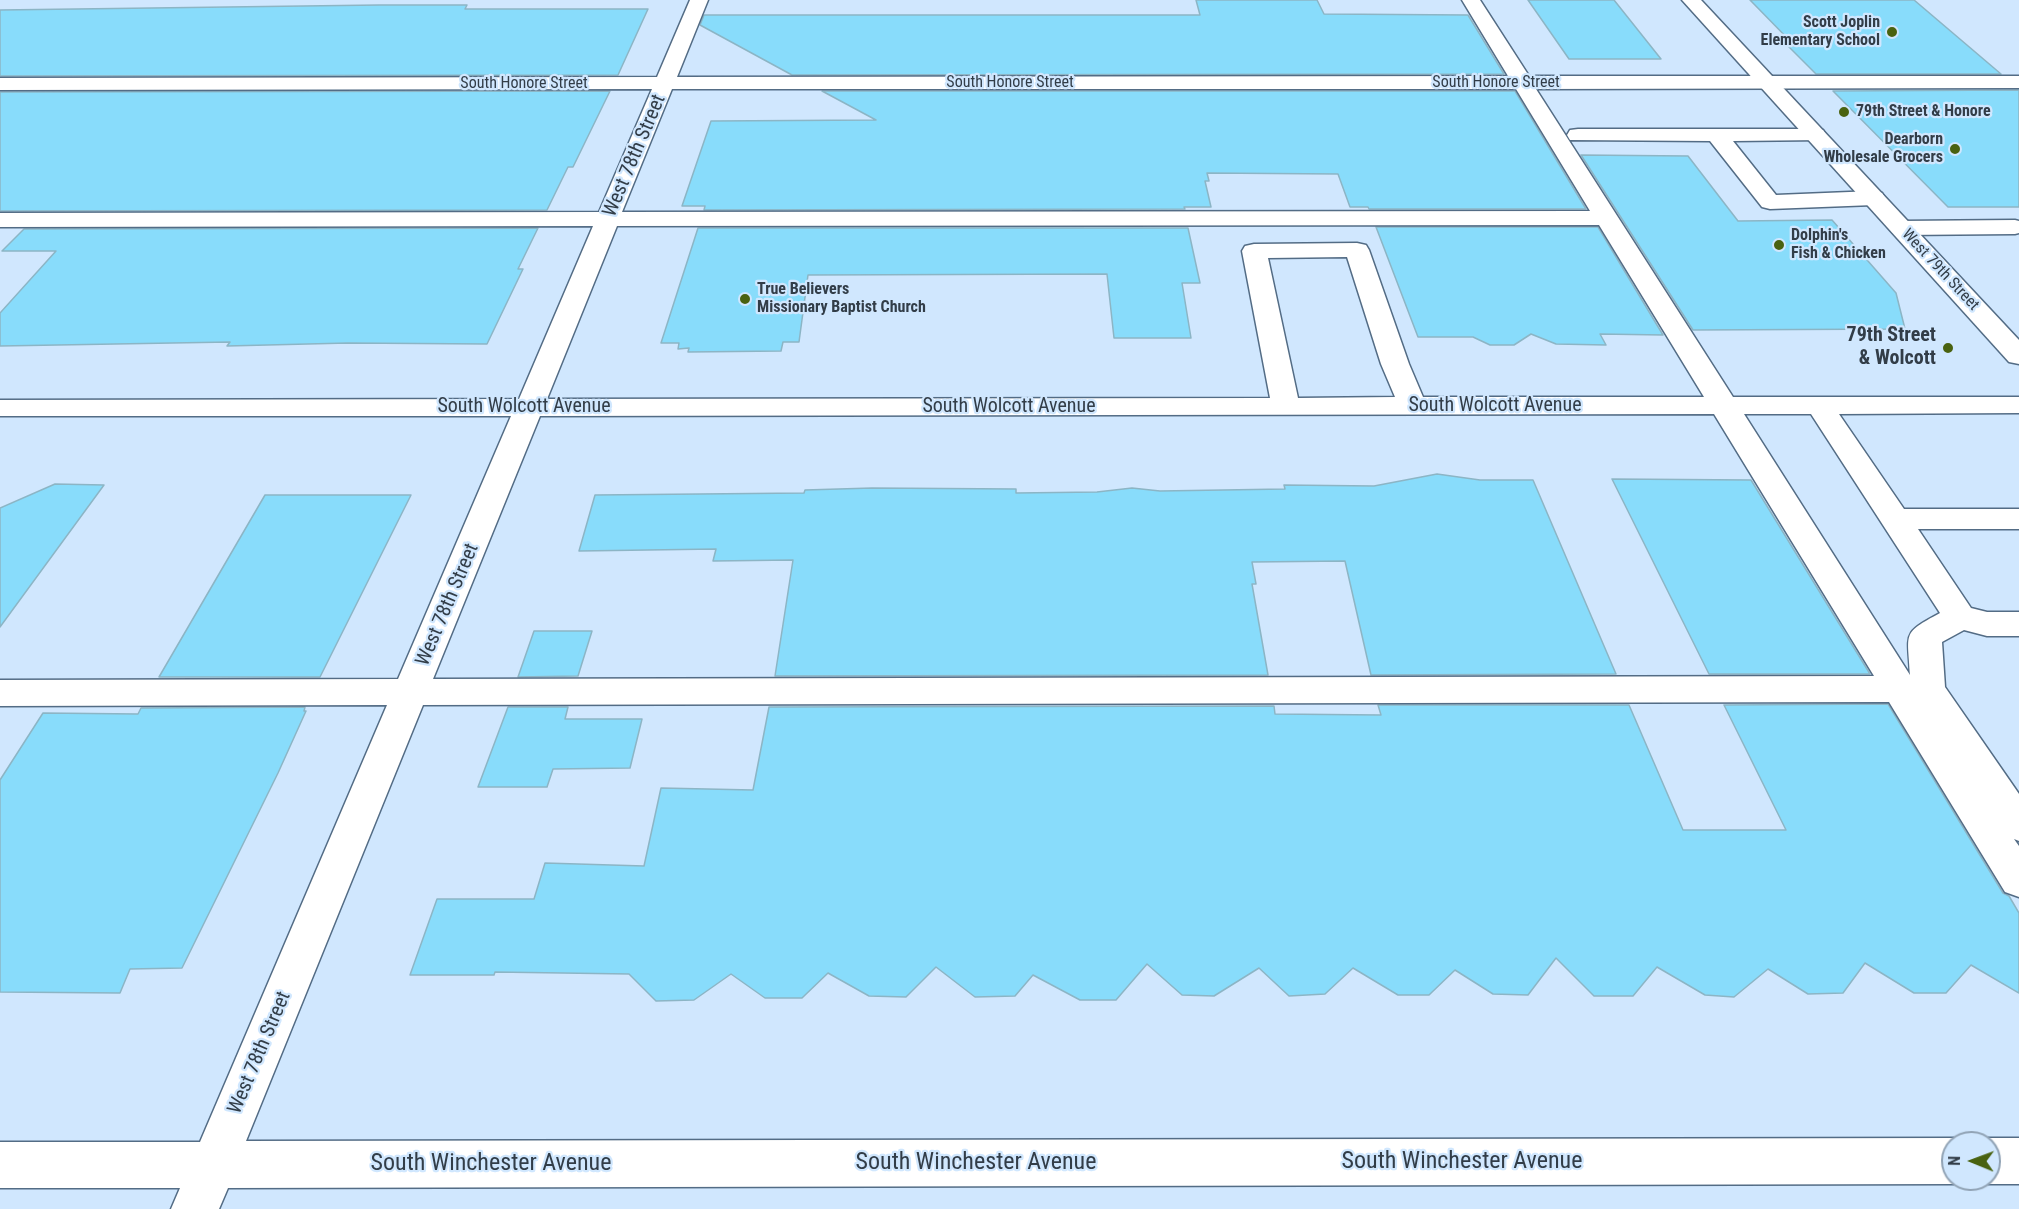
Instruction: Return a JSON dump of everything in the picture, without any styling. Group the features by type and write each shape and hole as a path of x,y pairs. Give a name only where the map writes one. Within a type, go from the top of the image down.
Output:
{"street":[{"name":"West 78th Street","path":"195,1209 699,0"},
{"path":"1471,0 2019,880"},
{"name":"West 79th Street","path":"1691,0 2019,356"},
{"name":"South Honore Street","path":"0,84 2019,82"},
{"path":"1578,135 1815,135"},
{"path":"1716,135 1770,202 1874,198"},
{"path":"0,220 1608,218"},
{"path":"1901,228 2018,229"},
{"path":"1286,406 1254,251 1357,250 1395,364 1413,406"},
{"path":"1819,405 1960,617 1987,624 2019,624"},
{"name":"South Wolcott Avenue","path":"0,408 2019,405"},
{"path":"1894,519 2019,519"},
{"path":"1960,617 1925,636 1928,689 2019,825"},
{"path":"0,693 1901,689"},
{"name":"South Winchester Avenue","path":"0,1165 1941,1161"},
{"path":"2001,1161 2019,1161"}],"building":[{"path":"1196,0 1317,0 1324,14 1468,15 1504,74 792,75 700,25 704,15 1200,15"},
{"path":"1528,0 1614,0 1661,59 1569,59"},
{"name":"Scott Joplin Elementary School","path":"1750,0 1914,0 2001,74 1816,74 1788,46 1795,46"},
{"path":"467,5 465,9 648,9 618,75 0,76 0,10"},
{"name":"Dearborn Wholesale Grocers","path":"2019,90 2019,207 1948,207 1833,91"},
{"path":"610,91 573,167 568,167 547,210 0,211 0,92"},
{"path":"822,91 1515,91 1586,209 1369,209 1368,207 1350,207 1338,174 1207,173 1209,181 1205,181 1211,207 1184,207 1185,209 704,210 705,206 682,206 711,121 876,120"},
{"path":"1581,155 1688,156 1738,221 1832,220 1896,293 1905,329 1693,330"},
{"path":"1376,227 1598,227 1663,335 1600,334 1606,345 1556,344 1531,334 1514,345 1490,345 1473,337 1418,337"},
{"path":"538,228 518,269 523,269 487,344 348,343 227,346 230,342 0,346 0,313 56,251 2,251 24,229"},
{"name":"True Believers Missionary Baptist Church","path":"698,228 1188,228 1200,283 1182,283 1191,338 1114,338 1107,274 808,275 799,342 783,342 781,351 688,352 689,348 678,349 679,343 661,343"},
{"path":"1437,474 1480,480 1533,480 1616,674 1371,675 1345,561 1252,562 1256,584 1252,584 1268,675 775,676 793,560 713,561 716,549 579,551 595,495 804,493 805,490 872,488 1016,489 1016,493 1097,492 1132,488 1160,491 1285,489 1284,485 1374,486"},
{"path":"1612,479 1751,480 1870,674 1709,674"},
{"path":"55,484 104,485 0,627 0,508"},
{"path":"265,495 411,495 320,677 159,677"},
{"path":"534,631 592,631 578,676 518,677"},
{"path":"1888,704 2003,893 2009,896 2019,913 2019,993 1971,965 1946,993 1914,993 1865,963 1843,993 1808,994 1768,969 1734,997 1705,995 1657,967 1633,996 1594,996 1556,958 1528,995 1493,994 1455,970 1429,995 1398,995 1353,968 1325,994 1289,996 1259,968 1214,996 1182,995 1147,964 1116,1000 1080,1000 1033,975 1015,996 975,997 936,967 906,997 869,996 828,973 802,998 765,998 731,974 694,1000 656,1001 629,974 495,972 494,975 410,975 437,899 534,899 545,863 644,866 661,788 753,790 769,707 1274,706 1275,714 1381,715 1378,705 1629,705 1683,830 1786,830 1724,705"},
{"path":"305,707 304,711 306,711 278,773 182,968 130,969 120,993 0,992 0,780 43,713 138,714 141,708"},
{"path":"508,707 568,707 565,719 642,719 630,768 553,769 547,787 478,787"}],"place":[{"name":"Scott Joplin Elementary School","path":"1892,32"},
{"name":"79th Street & Honore","path":"1844,112"},
{"name":"Dearborn Wholesale Grocers","path":"1955,149"},
{"name":"Dolphin's Fish & Chicken","path":"1779,245"},
{"name":"True Believers Missionary Baptist Church","path":"745,299"},
{"name":"79th Street & Wolcott","path":"1948,348"}]}
